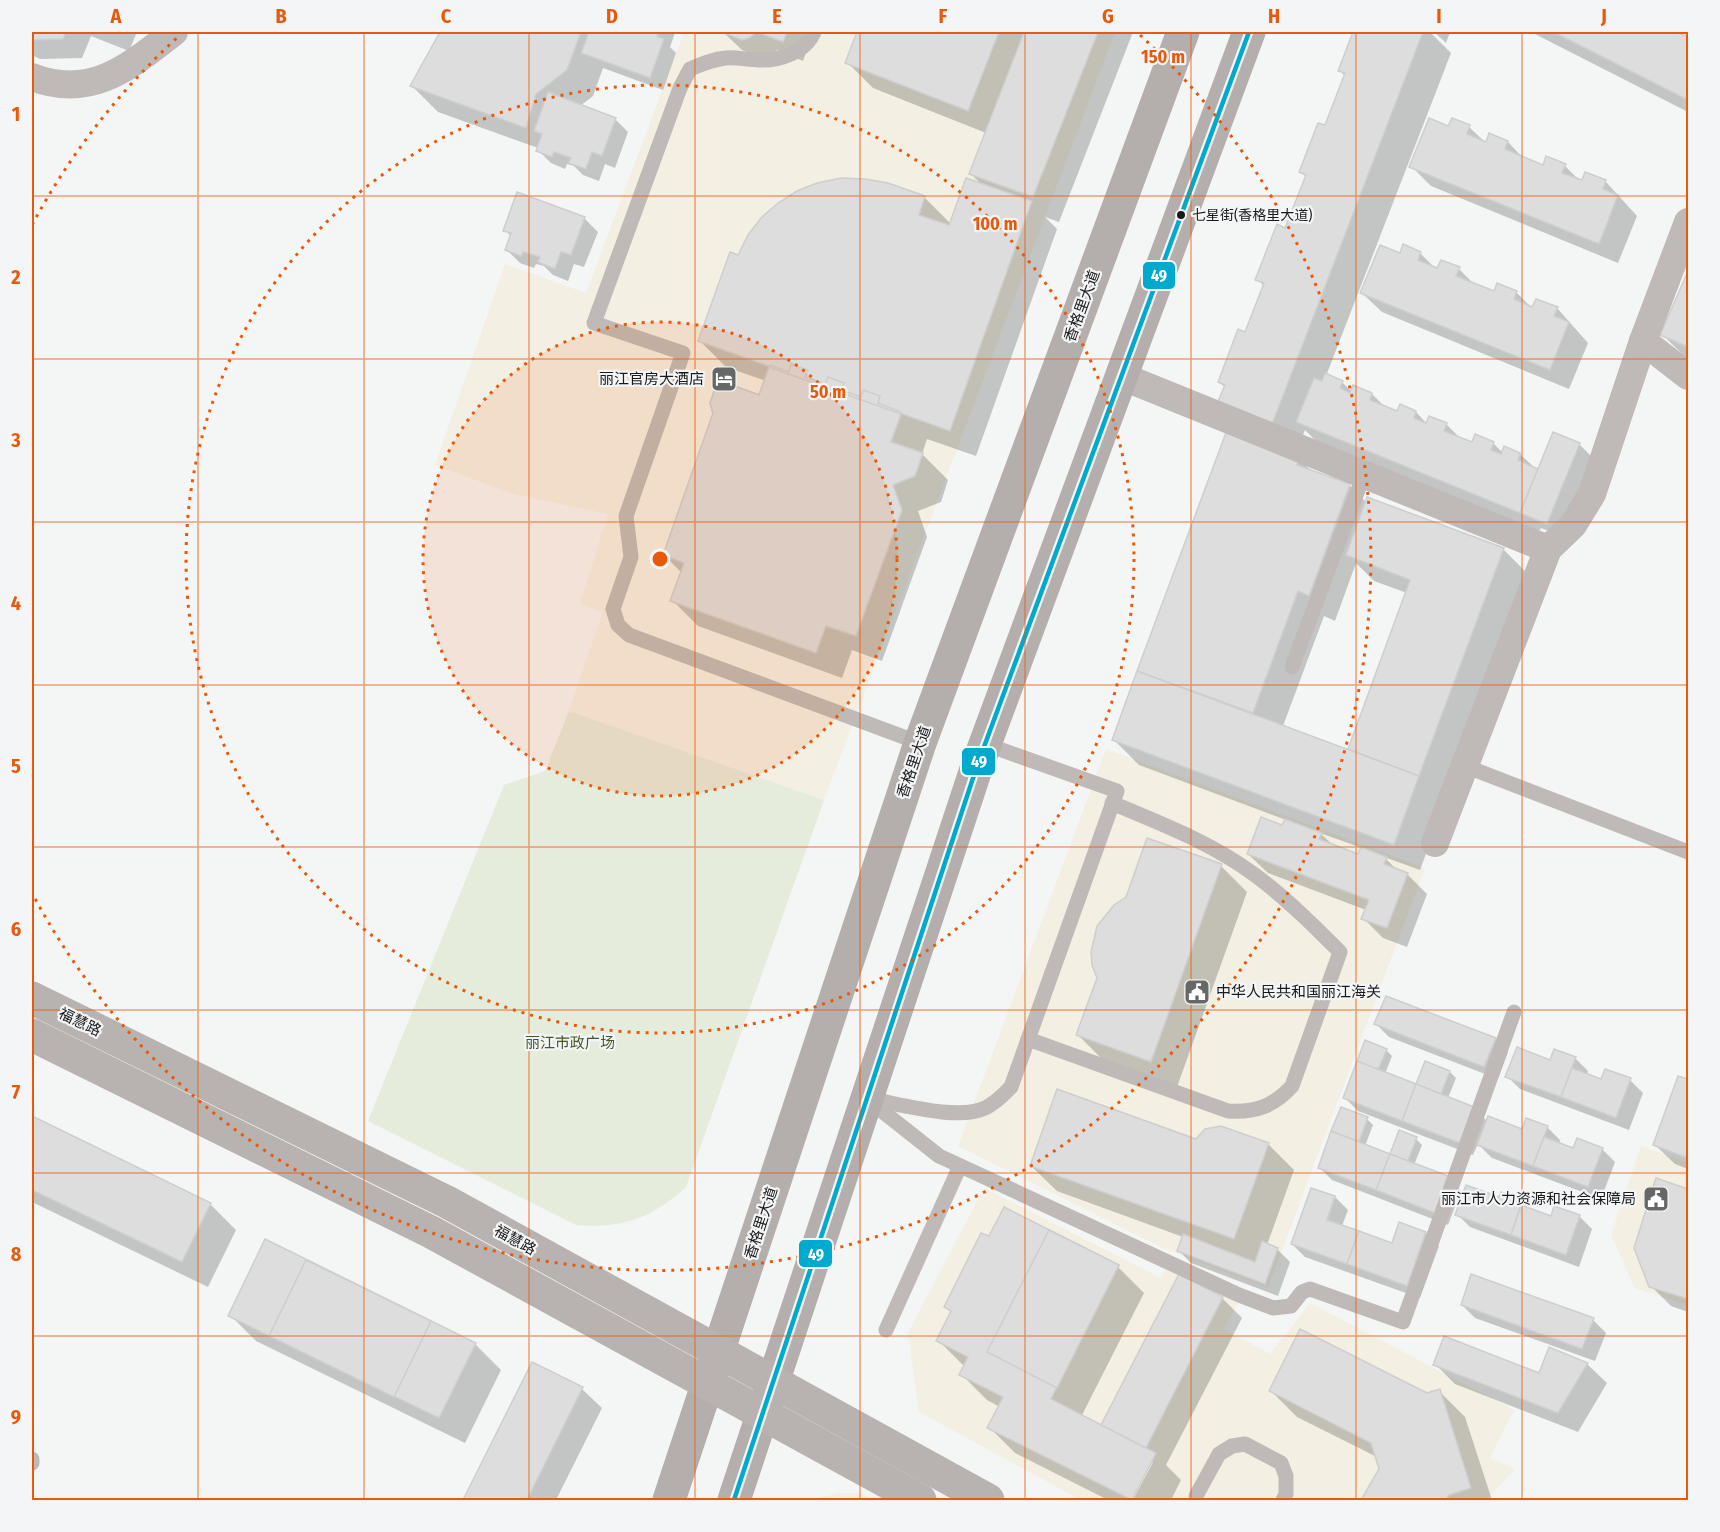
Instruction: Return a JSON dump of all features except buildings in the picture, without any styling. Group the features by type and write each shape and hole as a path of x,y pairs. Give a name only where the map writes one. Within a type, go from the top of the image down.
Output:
{"main road":[{"name":"香格里大道","path":"669,1500 920,743 1183,32"},
{"path":"734,1500 985,744 1249,32"},
{"name":"福慧路","path":"32,998 447,1202 988,1500"},
{"path":"32,1035 431,1232 920,1500"}],"street":[{"path":"32,77 51,85 68,85 102,79 134,63 174,32"},
{"path":"1435,843 1548,549 1573,525 1592,494 1643,341 1689,222"},
{"path":"1643,341 1689,376"},
{"path":"1121,376 1548,549"}],"lane":[{"path":"814,32 810,41 791,54 757,61 728,58 713,60 690,69 680,88 594,323 683,353 626,516 631,557 613,609 618,625 629,634 920,743"},
{"path":"1292,668 1364,474"},
{"path":"867,1099 952,1113 969,1113 984,1108 999,1099 1011,1087 1117,791 985,744"},
{"path":"1465,766 1689,852"},
{"path":"1028,1039 1228,1111 1258,1110 1283,1096 1292,1086 1340,952 1307,919 1255,875 1184,833 1113,803"},
{"path":"867,1099 939,1156 1239,1295 1273,1308 1291,1306 1302,1292 1310,1289 1403,1322 1514,1012"},
{"path":"886,1330 960,1166"},
{"path":"1197,1500 1196,1496 1219,1454 1232,1446 1245,1444 1281,1463 1286,1476 1286,1494 1283,1500"}],"shaded area":[{"name":"丽江官房大酒店","path":"684,32 1115,32 824,800 569,711 603,612 580,604 608,514 514,494 435,465 505,264 586,293"},
{"name":"中华人民共和国丽江海关","path":"1106,749 1425,868 1268,1288 1163,1248 958,1146"},
{"name":"丽江市人力资源和社会保障局","path":"1641,1146 1688,1163 1688,1305 1635,1288 1611,1235"},
{"path":"984,1188 1161,1278 1167,1266 1239,1300 1224,1329 1270,1354 1310,1303 1514,1410 1490,1458 1515,1469 1487,1500 1081,1500 919,1412 908,1333"},
{"path":"840,1493 860,1493 874,1500 808,1500"}],"green space":[{"name":"丽江市政广场","path":"569,711 824,800 686,1187 661,1207 648,1214 622,1223 593,1226 576,1225 368,1121 504,785 545,771"}],"transit line":[{"name":"49","path":"734,1500 978,763 1249,32"}],"place":[{"name":"七星街(香格里大道)","path":"1181,215"},
{"name":"丽江官房大酒店","path":"724,379"},
{"name":"中华人民共和国丽江海关","path":"1197,992"},
{"name":"丽江市人力资源和社会保障局","path":"1656,1199"}]}
